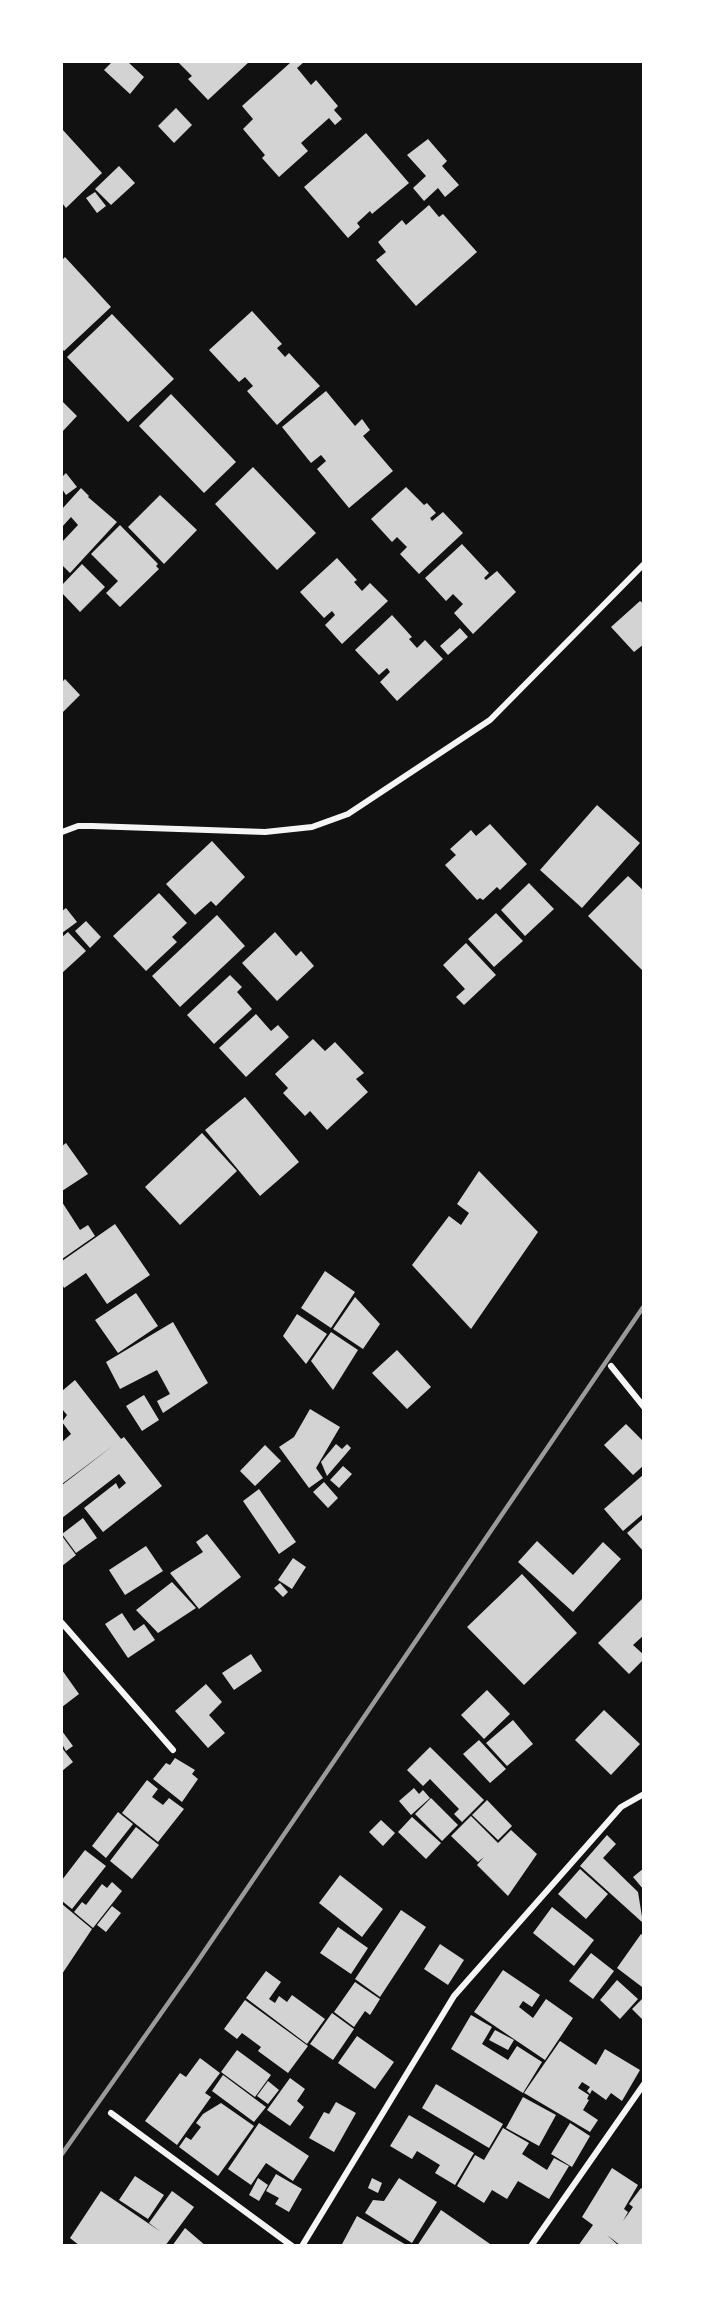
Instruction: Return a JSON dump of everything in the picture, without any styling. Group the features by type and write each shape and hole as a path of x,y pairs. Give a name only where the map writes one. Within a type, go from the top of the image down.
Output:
{"street":[{"path":"62,832 78,826 92,826 265,832 312,827 348,814 490,720 644,564"},
{"path":"611,1366 644,1407"},
{"path":"62,1623 174,1750"},
{"path":"302,2246 454,1996 621,1807 644,1794"},
{"path":"531,2246 644,2084"},
{"path":"111,2113 292,2246"}],"building":[{"path":"112,62 128,62 144,77 130,94 104,70"},
{"path":"178,62 249,62 208,100 188,79 192,76"},
{"path":"288,62 304,62 297,68 311,85 316,80 338,106 334,110 342,119 335,125 329,118 301,143 308,151 279,177 262,158 265,155 243,129 253,119 242,106 290,63"},
{"path":"176,108 192,125 174,143 158,126"},
{"path":"62,129 102,173 66,208 62,203"},
{"path":"366,133 409,183 372,214 370,211 357,223 360,227 348,238 304,187"},
{"path":"428,139 447,161 442,166 459,185 445,197 438,188 424,201 413,188 426,176 407,155"},
{"path":"119,166 135,183 111,205 95,189"},
{"path":"95,192 106,206 97,213 86,198"},
{"path":"429,205 439,217 443,214 477,252 416,306 376,260 386,252 378,242 402,220 406,225"},
{"path":"65,257 111,307 64,351 62,349 62,260"},
{"path":"252,311 282,344 277,348 285,357 289,353 320,386 277,425 247,391 253,386 245,377 239,382 209,350"},
{"path":"112,314 174,379 128,422 67,357"},
{"path":"326,391 355,426 362,419 370,430 363,436 393,471 349,508 317,469 326,461 321,455 311,463 282,427"},
{"path":"171,394 236,462 204,493 139,426"},
{"path":"62,401 77,416 62,432"},
{"path":"253,467 316,533 277,570 215,504"},
{"path":"66,473 77,487 66,495 62,489 62,477"},
{"path":"406,487 424,505 427,503 436,513 430,518 432,521 443,512 463,533 419,574 400,554 407,547 397,537 392,542 371,519"},
{"path":"81,488 117,522 70,573 62,565 62,542 78,525 71,517 62,527 62,509"},
{"path":"160,495 197,530 164,564 128,527"},
{"path":"120,525 158,564 156,566 159,569 120,607 106,593 118,581 91,554"},
{"path":"462,544 489,573 484,578 486,580 497,571 516,592 473,634 454,613 463,604 453,594 446,601 425,578"},
{"path":"337,558 357,580 354,582 362,591 370,583 388,601 342,644 325,625 335,615 332,611 324,618 300,592"},
{"path":"82,564 105,587 80,612 62,593 62,585"},
{"path":"640,601 644,604 644,644 634,652 611,627"},
{"path":"392,615 412,637 409,639 417,648 425,640 443,659 397,701 380,682 390,672 387,668 379,675 355,650"},
{"path":"460,628 468,637 448,655 440,646"},
{"path":"65,679 80,695 62,713 62,682"},
{"path":"597,805 640,843 582,908 540,870"},
{"path":"490,824 527,864 500,890 497,887 483,900 480,898 477,900 445,865 456,855 450,849 471,830 476,836"},
{"path":"212,841 245,877 216,906 211,901 195,915 166,884"},
{"path":"628,876 644,891 644,972 588,916"},
{"path":"529,883 554,909 525,936 501,910"},
{"path":"159,893 187,923 172,937 177,942 146,971 113,936"},
{"path":"66,908 77,922 62,933 62,911"},
{"path":"496,913 523,941 494,967 468,939"},
{"path":"217,915 245,946 180,1007 152,976"},
{"path":"86,921 101,937 90,948 75,931"},
{"path":"68,932 86,951 62,973 62,937"},
{"path":"275,932 296,956 301,951 314,966 277,1001 242,963"},
{"path":"466,943 496,975 464,1005 456,997 465,989 443,965"},
{"path":"230,975 242,987 237,992 252,1009 214,1044 187,1015"},
{"path":"256,1014 271,1031 278,1025 289,1037 246,1077 219,1048"},
{"path":"313,1039 325,1051 335,1042 364,1073 356,1079 368,1092 327,1130 310,1111 305,1116 283,1093 288,1088 275,1074"},
{"path":"245,1097 299,1162 260,1196 205,1130"},
{"path":"202,1133 237,1171 180,1225 145,1187"},
{"path":"66,1143 88,1174 62,1191 62,1146"},
{"path":"479,1171 538,1232 471,1329 412,1265 449,1216 461,1225 469,1213 457,1204"},
{"path":"62,1202 80,1230 88,1225 95,1236 62,1259"},
{"path":"115,1224 150,1275 107,1304 86,1273 64,1288 62,1261"},
{"path":"325,1271 355,1292 331,1328 301,1308"},
{"path":"136,1293 158,1326 118,1353 95,1320"},
{"path":"355,1297 380,1324 363,1349 333,1329"},
{"path":"297,1314 327,1334 306,1364 283,1336"},
{"path":"173,1322 208,1383 163,1413 157,1401 170,1394 157,1370 120,1389 106,1362"},
{"path":"331,1332 358,1350 333,1390 311,1361"},
{"path":"397,1350 431,1387 407,1409 372,1373"},
{"path":"75,1380 121,1439 124,1437 162,1486 103,1532 84,1508 116,1483 119,1489 126,1483 119,1474 62,1518 62,1485 114,1445 62,1484 62,1442 71,1434 62,1422 67,1415 62,1409 62,1391"},
{"path":"144,1395 159,1420 142,1431 126,1406"},
{"path":"310,1409 340,1427 316,1468 323,1478 309,1488 279,1447 294,1437"},
{"path":"626,1424 644,1442 644,1465 633,1475 604,1445"},
{"path":"336,1444 342,1449 347,1444 351,1448 327,1476 321,1462"},
{"path":"265,1445 281,1461 255,1486 240,1471"},
{"path":"343,1466 352,1474 339,1488 330,1480"},
{"path":"644,1474 644,1513 623,1531 604,1509"},
{"path":"324,1482 338,1498 328,1508 313,1492"},
{"path":"259,1489 296,1542 279,1554 243,1501"},
{"path":"83,1518 97,1538 76,1553 62,1534"},
{"path":"644,1518 644,1552 627,1533"},
{"path":"207,1534 241,1577 199,1609 170,1573 203,1552 196,1542"},
{"path":"62,1536 76,1555 62,1566"},
{"path":"537,1541 573,1575 603,1542 621,1559 573,1612 518,1562"},
{"path":"146,1546 163,1571 125,1595 109,1570"},
{"path":"293,1558 306,1567 292,1589 278,1580"},
{"path":"522,1574 577,1633 524,1685 467,1627"},
{"path":"172,1582 196,1608 158,1633 136,1610"},
{"path":"280,1583 288,1592 283,1597 274,1588"},
{"path":"644,1597 644,1635 633,1645 644,1655 644,1659 629,1674 598,1643"},
{"path":"122,1613 134,1631 144,1624 155,1640 128,1658 105,1624"},
{"path":"251,1654 262,1671 234,1690 222,1673"},
{"path":"62,1670 79,1694 62,1707"},
{"path":"206,1684 222,1702 209,1715 225,1733 208,1748 175,1711"},
{"path":"487,1690 510,1714 484,1739 461,1715"},
{"path":"604,1710 640,1744 611,1775 575,1740"},
{"path":"513,1720 533,1744 507,1766 486,1743"},
{"path":"62,1731 73,1746 66,1751 62,1744"},
{"path":"479,1740 506,1769 490,1783 463,1754"},
{"path":"430,1747 484,1800 462,1822 454,1814 459,1809 430,1779 423,1786 407,1770"},
{"path":"62,1748 73,1762 62,1771"},
{"path":"175,1758 195,1770 192,1774 198,1779 182,1802 153,1779 166,1763 170,1765"},
{"path":"147,1780 158,1789 152,1797 163,1805 169,1798 184,1809 158,1842 122,1813"},
{"path":"414,1788 419,1794 423,1790 430,1798 411,1815 399,1801"},
{"path":"431,1798 458,1825 442,1841 415,1814"},
{"path":"487,1800 512,1826 498,1840 472,1815"},
{"path":"118,1812 133,1824 106,1858 92,1846"},
{"path":"471,1816 498,1843 511,1830 537,1854 508,1896 477,1865 484,1857 478,1862 451,1836"},
{"path":"412,1817 441,1843 426,1859 398,1832"},
{"path":"381,1820 395,1833 383,1846 369,1832"},
{"path":"136,1827 159,1845 132,1879 110,1861"},
{"path":"607,1835 616,1844 603,1858 638,1892 643,1923 580,1866"},
{"path":"85,1850 106,1866 72,1909 62,1901 62,1880"},
{"path":"644,1868 644,1890 633,1877"},
{"path":"580,1869 608,1894 586,1919 558,1894"},
{"path":"340,1875 383,1909 362,1937 319,1903"},
{"path":"112,1882 122,1891 93,1928 74,1912 82,1902 86,1905 102,1884 107,1888"},
{"path":"62,1904 92,1929 62,1974"},
{"path":"112,1906 121,1913 106,1932 97,1925"},
{"path":"552,1907 594,1940 574,1966 533,1933"},
{"path":"401,1910 426,1927 380,1997 355,1979"},
{"path":"338,1927 368,1948 351,1974 320,1953"},
{"path":"641,1934 644,1936 642,1987 617,1968"},
{"path":"440,1944 464,1960 448,1985 424,1969"},
{"path":"591,1953 614,1971 593,1999 569,1981"},
{"path":"503,1970 540,1995 532,2007 523,2001 519,2007 533,2018 546,1999 573,2018 545,2060 474,2012"},
{"path":"266,1971 281,1982 269,1999 275,2003 279,1996 287,2002 292,1995 325,2019 307,2044 246,1998"},
{"path":"617,1980 638,1999 620,2019 600,2000"},
{"path":"355,1982 380,1999 370,2015 365,2011 354,2027 334,2012"},
{"path":"644,1997 644,2021 632,2009"},
{"path":"245,2000 308,2046 288,2073 258,2051 261,2047 242,2033 237,2039 224,2029"},
{"path":"332,2013 354,2029 333,2060 310,2044"},
{"path":"471,2015 492,2027 482,2044 508,2060 517,2046 542,2062 523,2093 451,2049"},
{"path":"495,2030 514,2040 508,2050 489,2040"},
{"path":"357,2036 394,2062 375,2089 338,2063"},
{"path":"560,2041 596,2065 605,2049 640,2070 622,2101 611,2093 606,2100 592,2090 590,2094 587,2091 590,2087 582,2082 578,2088 589,2095 587,2099 589,2100 583,2110 598,2120 590,2132 524,2093"},
{"path":"237,2050 271,2075 255,2097 221,2072"},
{"path":"200,2058 220,2073 205,2093 211,2097 177,2145 145,2121 180,2073 186,2077"},
{"path":"223,2075 266,2107 254,2122 212,2091"},
{"path":"290,2078 305,2089 297,2101 304,2107 290,2126 267,2110"},
{"path":"268,2081 279,2090 268,2104 257,2096"},
{"path":"436,2084 503,2124 489,2148 422,2108"},
{"path":"523,2097 556,2115 539,2146 506,2128"},
{"path":"336,2102 356,2113 334,2152 309,2138 324,2112 329,2114"},
{"path":"221,2103 254,2126 218,2176 179,2147 186,2137 191,2140 201,2127 196,2123 203,2114"},
{"path":"409,2115 474,2153 455,2185 435,2173 440,2165 417,2151 412,2159 390,2146"},
{"path":"259,2123 309,2156 293,2181 266,2163 251,2185 228,2169"},
{"path":"570,2123 590,2136 572,2167 551,2154"},
{"path":"503,2128 529,2143 522,2154 547,2170 554,2158 569,2166 549,2199 518,2181 507,2199 492,2190 484,2203 457,2186 475,2155 484,2160"},
{"path":"612,2168 638,2185 624,2209 628,2212 623,2221 633,2207 629,2204 641,2188 644,2190 644,2246 621,2246 607,2235 619,2246 578,2246 593,2225 582,2217"},
{"path":"276,2174 302,2189 289,2212 275,2204 279,2198 266,2191"},
{"path":"135,2176 164,2195 148,2219 119,2200"},
{"path":"258,2178 268,2185 259,2201 249,2195"},
{"path":"372,2178 382,2183 378,2193 368,2188"},
{"path":"399,2178 437,2202 412,2243 365,2213 373,2200 384,2201"},
{"path":"101,2191 161,2232 149,2223 172,2191 194,2207 165,2246 80,2246 70,2238"},
{"path":"441,2210 493,2246 417,2246"},
{"path":"357,2216 408,2246 341,2246"},
{"path":"185,2228 206,2246 172,2246"}],"railway":[{"path":"62,2154 193,1968 644,1306"}]}
